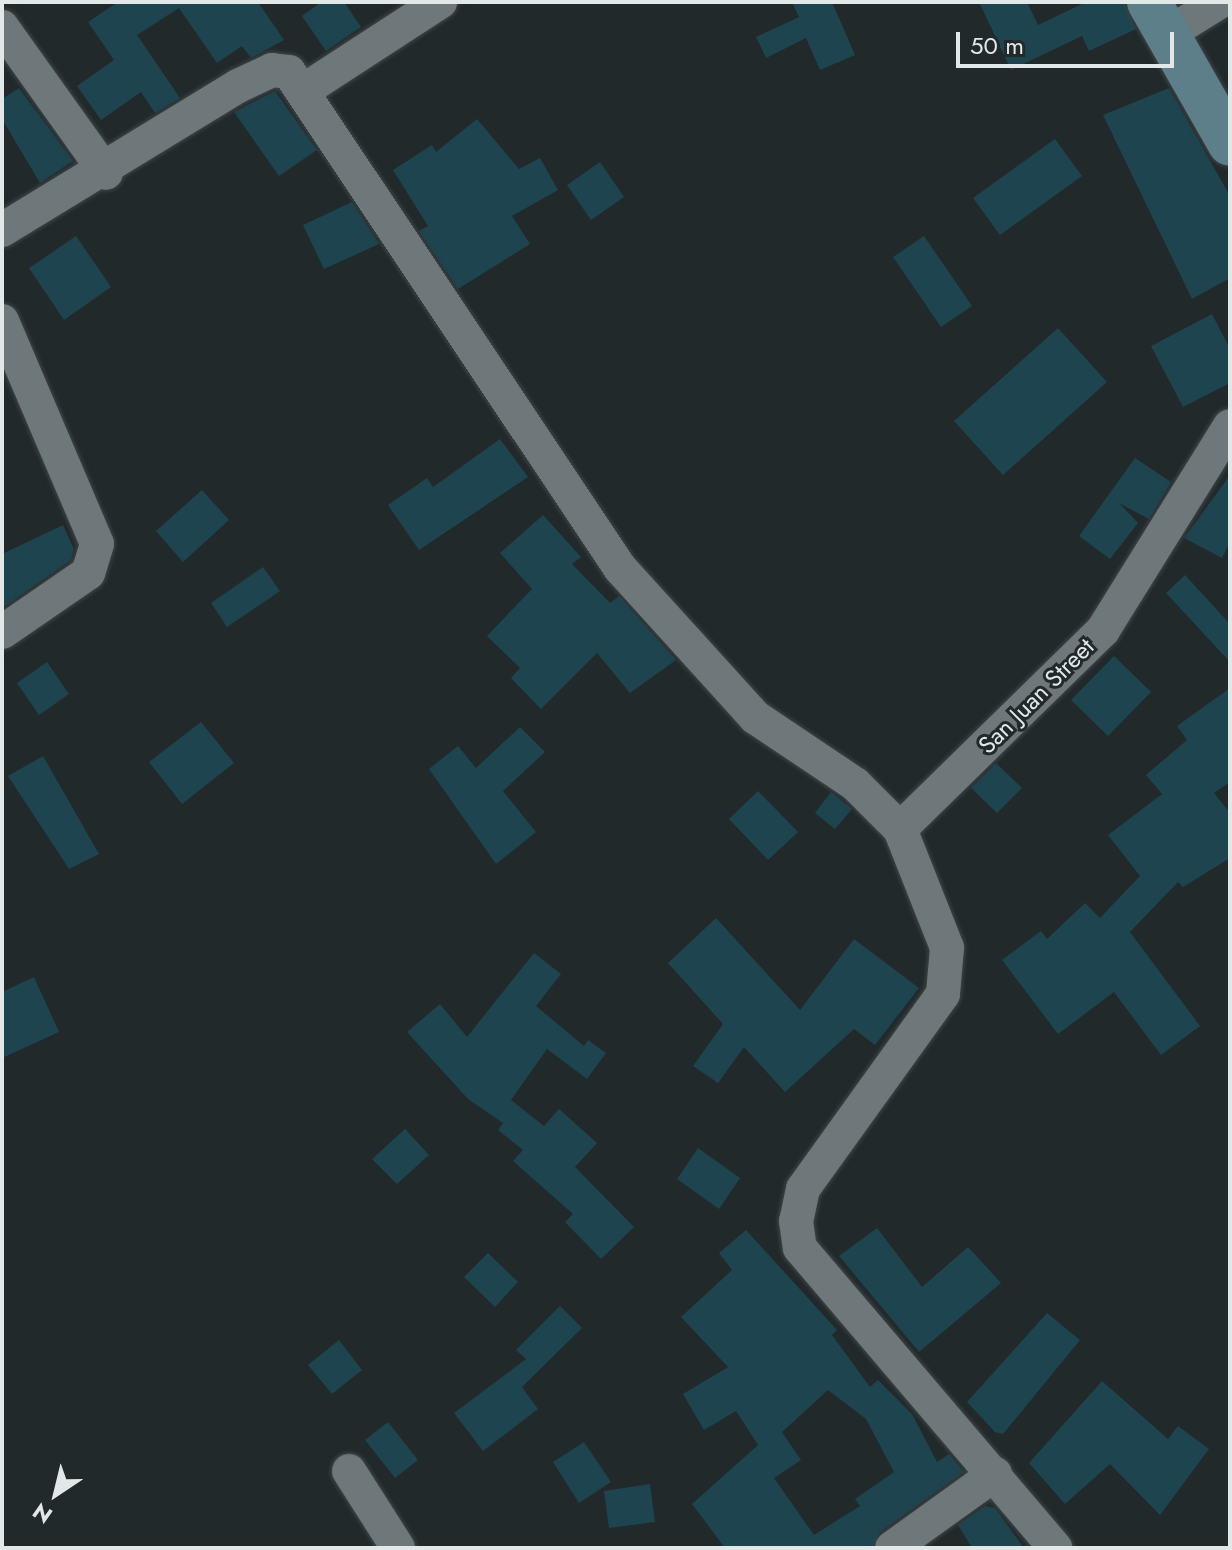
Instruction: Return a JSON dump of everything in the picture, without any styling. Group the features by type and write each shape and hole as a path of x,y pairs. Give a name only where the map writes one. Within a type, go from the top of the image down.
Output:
{"street":[{"path":"1219,2 1158,19 1230,144"},
{"path":"306,89 432,4"},
{"path":"2,27 106,173"},
{"path":"2,230 106,173 272,70 289,72 306,89 498,394 620,568 755,717 855,784 900,829 947,948 943,994 803,1189 798,1235 800,1248 1055,1548"},
{"path":"2,321 97,544 88,573 2,632"},
{"name":"San Juan Street","path":"900,829 1103,630 1230,426"},
{"path":"349,1471 398,1548"},
{"path":"892,1548 995,1474"}],"building":[{"path":"118,2 258,2 284,40 251,58 242,46 217,63 179,8 137,35 180,98 155,113 141,92 101,120 77,86 114,60 88,22"},
{"path":"321,2 344,2 361,27 326,51 302,16"},
{"path":"792,2 832,2 855,55 820,70 806,38 766,58 756,37 799,17"},
{"path":"979,2 1027,2 1038,25 1086,2 1124,2 1136,29 1089,51 1082,36 1011,70"},
{"path":"19,88 73,161 40,183 2,119 2,99"},
{"path":"1169,88 1230,196 1230,278 1192,299 1103,115"},
{"path":"275,91 317,150 279,176 234,112"},
{"path":"477,119 519,169 540,158 558,190 512,216 530,244 458,289 419,231 428,226 393,170 432,145 436,152"},
{"path":"1055,139 1082,176 1000,235 973,198"},
{"path":"600,162 624,197 591,220 567,185"},
{"path":"352,202 379,244 324,269 303,225"},
{"path":"76,236 111,287 64,320 29,268"},
{"path":"924,236 972,306 941,327 893,257"},
{"path":"1212,314 1230,349 1230,383 1183,407 1151,346"},
{"path":"1058,328 1107,382 1003,475 954,421"},
{"path":"500,439 528,477 419,550 388,505 427,478 433,487"},
{"path":"1135,458 1171,482 1149,519 1119,503 1138,523 1110,559 1079,536"},
{"path":"1230,475 1230,542 1222,558 1184,538"},
{"path":"202,490 229,520 183,562 156,531"},
{"path":"543,515 581,557 572,564 610,603 619,596 676,660 630,693 597,653 541,709 511,678 520,668 487,636 532,589 500,553"},
{"path":"63,525 74,549 71,560 2,608 2,554"},
{"path":"263,567 280,591 227,627 211,603"},
{"path":"1185,575 1230,624 1230,662 1166,593"},
{"path":"1114,656 1151,692 1108,736 1071,700"},
{"path":"47,662 69,694 39,715 17,683"},
{"path":"1230,688 1230,782 1214,793 1230,813 1230,858 1183,887 1178,882 1130,932 1200,1026 1161,1055 1114,992 1058,1034 1002,960 1041,931 1047,939 1085,903 1100,918 1140,876 1108,835 1162,794 1146,775 1187,740 1177,726"},
{"path":"201,722 234,763 182,804 149,762"},
{"path":"520,727 545,752 503,791 536,832 496,864 429,769 458,746 476,768"},
{"path":"43,756 99,854 69,869 8,776"},
{"path":"996,763 1022,788 997,813 971,788"},
{"path":"758,791 798,832 768,860 729,819"},
{"path":"831,792 852,809 835,829 815,813"},
{"path":"716,918 800,1010 854,939 919,988 875,1045 854,1029 785,1092 744,1047 718,1083 693,1066 723,1024 668,963"},
{"path":"534,953 561,974 536,1006 584,1046 588,1040 606,1053 587,1079 547,1049 511,1100 544,1126 559,1109 597,1143 575,1167 634,1227 601,1259 565,1222 573,1214 513,1161 523,1150 498,1130 503,1123 468,1099 407,1032 440,1004 467,1037"},
{"path":"34,977 59,1032 2,1058 2,992"},
{"path":"405,1129 429,1155 397,1184 372,1159"},
{"path":"698,1148 740,1178 719,1209 677,1179"},
{"path":"877,1228 922,1287 968,1247 1001,1283 919,1352 839,1256"},
{"path":"746,1230 837,1330 832,1335 870,1387 878,1380 912,1414 937,1462 949,1454 964,1472 880,1532 872,1548 725,1548 692,1504 758,1445 736,1411 704,1430 683,1394 728,1367 681,1317 732,1270 719,1253","holes":["828,1390 866,1419 894,1472 855,1499 860,1506 814,1535 774,1478 801,1460 782,1432"]},
{"path":"488,1253 518,1282 495,1307 464,1277"},
{"path":"560,1306 582,1328 522,1387 538,1409 483,1451 454,1413 526,1359 516,1350"},
{"path":"1047,1313 1080,1340 1003,1434 995,1432 967,1402"},
{"path":"339,1340 362,1370 332,1394 308,1365"},
{"path":"1102,1381 1168,1439 1178,1426 1209,1449 1160,1515 1110,1464 1065,1504 1029,1463"},
{"path":"388,1422 418,1460 395,1478 365,1440"},
{"path":"584,1442 611,1482 579,1503 553,1462"},
{"path":"650,1484 655,1522 609,1528 604,1491"},
{"path":"985,1506 995,1508 1024,1548 972,1548 958,1525"}]}
